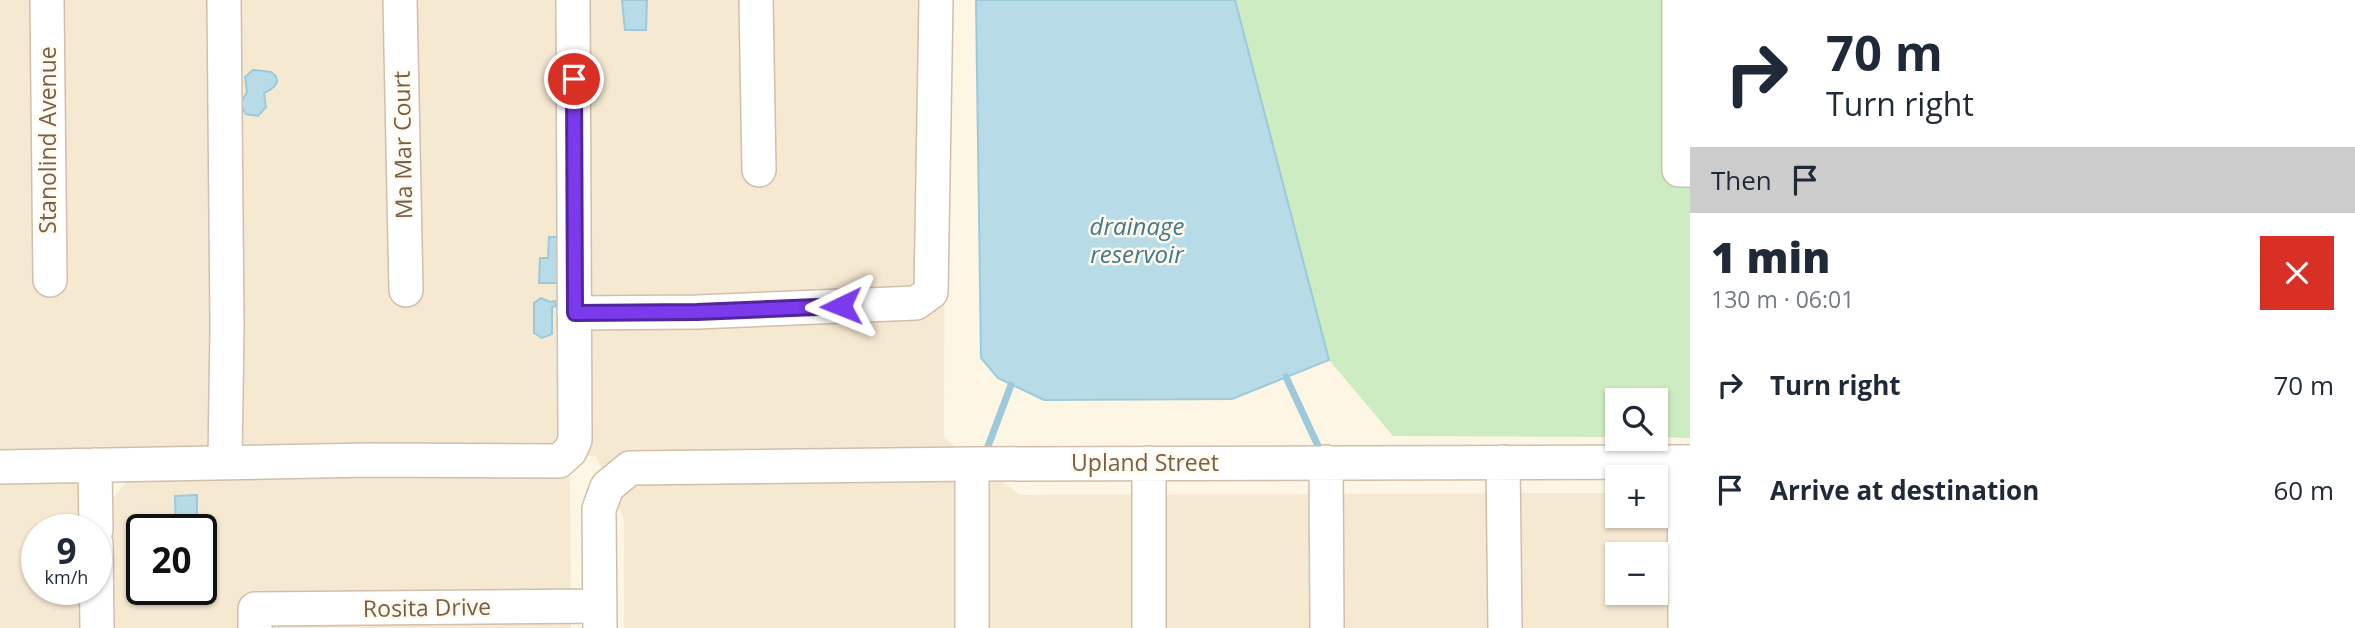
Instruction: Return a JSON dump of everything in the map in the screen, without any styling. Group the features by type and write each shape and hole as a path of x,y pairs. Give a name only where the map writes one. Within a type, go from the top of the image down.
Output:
{"street":[{"name":"Stanolind Avenue","path":"47,0 50,280"},
{"path":"224,0 227,326 225,463"},
{"name":"Ma Mar Court","path":"400,0 406,290"},
{"path":"0,467 559,461 570,451 575,440 573,0"},
{"path":"756,0 759,170"},
{"path":"575,313 697,312 916,303 931,292 936,0"},
{"path":"1679,0 1684,53 1685,170"},
{"path":"1326,462 1327,628"},
{"path":"1503,462 1505,628"},
{"path":"1685,628 1687,462"},
{"name":"Upland Street","path":"600,617 599,509 607,487 630,468 1687,462"},
{"path":"1149,463 1149,628"},
{"path":"972,464 972,628"},
{"path":"95,466 96,514"},
{"path":"97,605 97,628"},
{"name":"Rosita Drive","path":"255,619 600,617"}],"shaded area":[{"path":"0,0 945,0 944,438 1020,495 1605,493 1605,528 1668,528 1668,493 1690,493 1690,628 624,628 624,519 596,456 0,459"},
{"path":"570,467 571,628 111,628 111,501 132,475"},
{"path":"90,472 90,514 21,514 21,605 91,605 91,628 0,628 0,474"}],"green space":[{"path":"1225,0 1667,0 1690,111 1690,438 1668,437 1668,388 1605,388 1605,437 1393,436 1329,360"}],"water":[{"path":"622,0 647,0 646,30 625,30"},
{"name":"drainage reservoir","path":"976,0 1235,0 1329,360 1232,399 1044,400 998,378 981,358"},
{"path":"253,70 271,72 277,79 274,87 264,93 266,107 258,116 246,114 240,104 247,92 245,77"},
{"path":"549,237 558,237 558,283 539,283 540,258 548,258"},
{"path":"541,298 555,301 556,306 552,307 552,334 542,338 534,333 534,303"},
{"path":"197,495 197,514 176,514 175,496"}],"waterway":[{"path":"1286,377 1319,448"},
{"path":"987,449 1011,385"}],"route":[{"path":"574,79 575,313 697,312 841,306"}]}
